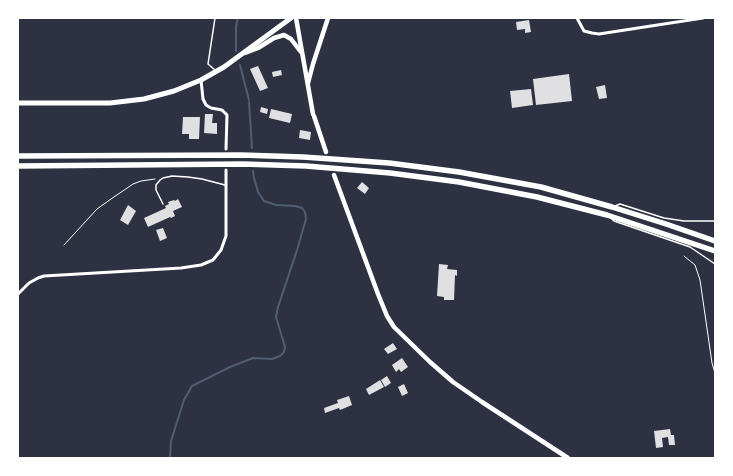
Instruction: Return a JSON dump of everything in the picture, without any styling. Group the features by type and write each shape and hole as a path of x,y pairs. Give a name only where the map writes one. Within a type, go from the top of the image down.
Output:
{"highway":[{"path":"18,156 229,155 318,158 389,163 459,172 541,187 612,207 715,241"},
{"path":"18,166 236,164 322,167 390,173 459,182 537,197 607,215 715,251"}],"main road":[{"path":"18,103 88,104 120,102 157,95 201,80 217,71 291,18"},
{"path":"296,18 314,115 326,152"},
{"path":"308,84 328,18"},
{"path":"244,53 260,47 272,38 284,36 291,39 302,54"},
{"path":"334,175 378,294 387,316 394,327 430,362 457,385 568,458"}],"street":[{"path":"577,18 584,31 592,34 599,34 703,18"},
{"path":"201,80 203,99 206,105 222,110 227,115 226,148"},
{"path":"18,294 29,283 41,277 182,268 198,266 210,261 220,252 226,238 226,170"}],"lane":[{"path":"215,18 208,64 217,71"},
{"path":"163,204 156,190 156,186 160,180 172,176 202,179 226,186"},
{"path":"612,207 620,204 664,218 715,221"},
{"path":"607,215 614,221 690,247 715,264"}],"path":[{"path":"64,245 97,209 111,199 141,181 160,180"},
{"path":"684,256 694,265 700,280 712,363 715,373"}],"building":[{"path":"529,20 531,32 525,33 525,29 517,30 516,22"},
{"path":"258,66 268,88 260,91 250,69"},
{"path":"281,70 282,75 273,77 272,72"},
{"path":"569,74 572,101 536,105 533,79"},
{"path":"605,85 607,98 599,99 596,87"},
{"path":"531,89 533,105 512,108 510,91"},
{"path":"261,107 268,109 267,114 260,112"},
{"path":"271,109 292,114 290,123 269,118"},
{"path":"205,114 213,114 212,123 217,123 217,134 204,133"},
{"path":"183,117 200,117 199,139 189,139 189,134 182,134"},
{"path":"300,130 311,132 310,140 299,138"},
{"path":"362,182 369,188 365,194 357,188"},
{"path":"178,199 182,207 173,211 175,216 148,227 144,218 166,208 165,206 169,204 168,202"},
{"path":"128,205 136,211 128,225 120,220"},
{"path":"163,228 167,238 160,241 156,230"},
{"path":"439,264 448,265 447,269 457,270 457,276 455,275 454,300 444,300 444,297 437,296"},
{"path":"393,343 397,349 388,354 384,349"},
{"path":"402,358 408,367 401,372 399,369 396,372 392,365"},
{"path":"387,376 391,383 385,387 381,380"},
{"path":"380,380 384,387 369,395 366,389"},
{"path":"404,384 408,393 402,396 398,387"},
{"path":"349,396 352,405 340,410 339,408 325,413 324,408 338,403 337,400"},
{"path":"670,429 671,435 674,435 675,445 669,445 668,437 662,438 663,447 656,448 654,431"}],"waterway":[{"path":"236,51 236,26 238,18"},
{"path":"240,65 249,100"},
{"path":"249,102 252,148"},
{"path":"170,458 171,441 184,400 192,386 230,367 253,358 272,359 280,356 284,352 285,347 276,317 306,219 305,212 302,208 295,206 276,205 264,201 258,192 253,171"}]}
